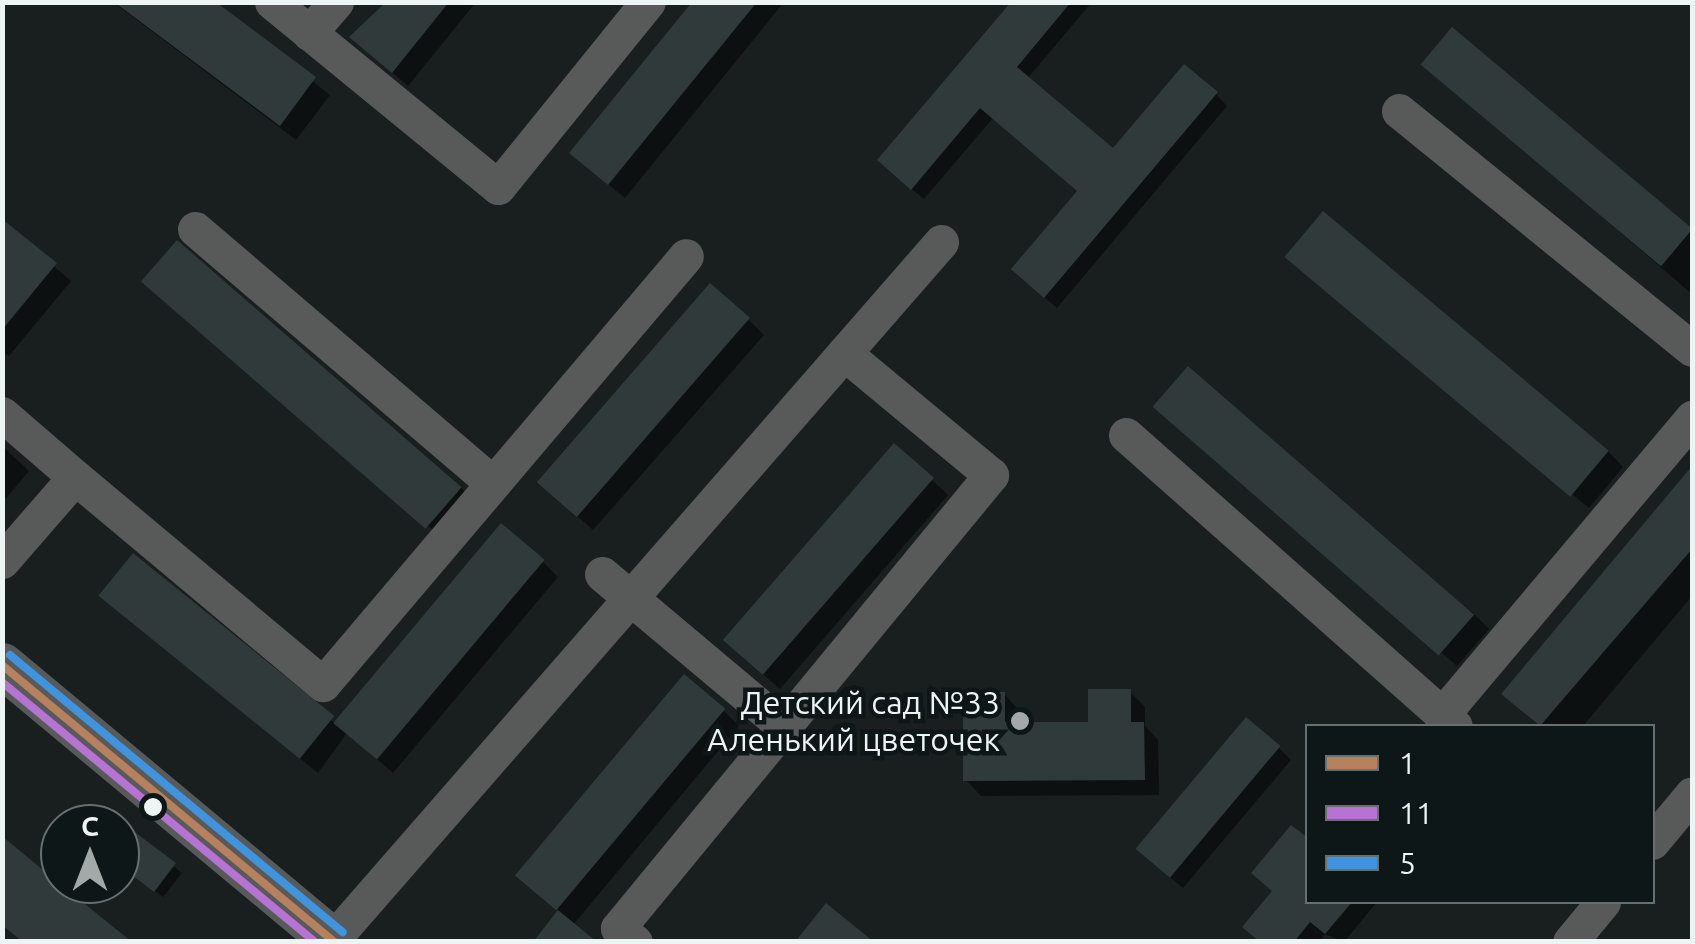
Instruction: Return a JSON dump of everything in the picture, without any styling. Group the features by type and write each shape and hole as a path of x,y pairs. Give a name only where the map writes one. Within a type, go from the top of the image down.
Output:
{"main road":[{"path":"2,665 319,936"}],"street":[{"path":"272,2 498,187 648,2"},
{"path":"309,33 336,2"},
{"path":"1399,111 1692,349"},
{"path":"194,229 490,481"},
{"path":"319,936 630,598 941,242"},
{"path":"2,414 323,684 490,481 686,256"},
{"path":"635,942 618,928 992,475 844,352"},
{"path":"1126,435 1448,721 1692,418"},
{"path":"2,561 75,477"},
{"path":"602,574 783,726"},
{"path":"1655,838 1692,794"},
{"path":"1570,942 1601,904"}],"building":[{"path":"114,2 216,2 316,77 280,126"},
{"path":"386,2 449,2 392,73 349,37"},
{"path":"692,2 757,2 608,185 569,153"},
{"path":"1011,2 1071,2 1017,67 1113,148 1184,64 1218,92 1044,298 1011,269 1077,191 980,108 911,190 877,160"},
{"path":"1452,27 1692,228 1661,266 1421,65"},
{"path":"1323,211 1609,451 1570,497 1284,257"},
{"path":"2,219 57,263 2,330"},
{"path":"177,240 462,487 425,529 141,282"},
{"path":"710,283 750,318 577,517 537,482"},
{"path":"1188,366 1474,615 1439,655 1153,407"},
{"path":"894,443 934,478 763,675 723,640"},
{"path":"1692,466 1692,549 1542,724 1501,694"},
{"path":"501,523 545,560 377,760 333,723"},
{"path":"133,553 334,716 300,759 98,596"},
{"path":"684,674 725,709 556,910 515,875"},
{"path":"1088,689 1131,689 1131,722 1144,722 1145,780 963,781 963,692 1005,692 1005,722 1088,722"},
{"path":"1246,717 1280,746 1170,878 1135,849"},
{"path":"1291,825 1305,836 1305,904 1350,904 1325,934 1310,922 1294,942 1260,942 1242,927 1272,891 1251,873"},
{"path":"2,836 40,867 40,904 85,904 132,942 23,942 2,925"},
{"path":"140,836 176,863 154,892 140,881"},
{"path":"826,903 874,942 795,942"},
{"path":"558,910 597,942 533,942"}],"transit line":[{"name":"5","path":"10,655 343,932"},
{"name":"1","path":"2,665 334,942"},
{"name":"11","path":"2,682 315,942"}],"place":[{"name":"Детский сад №33 Аленький цветочек","path":"1020,721"}]}
